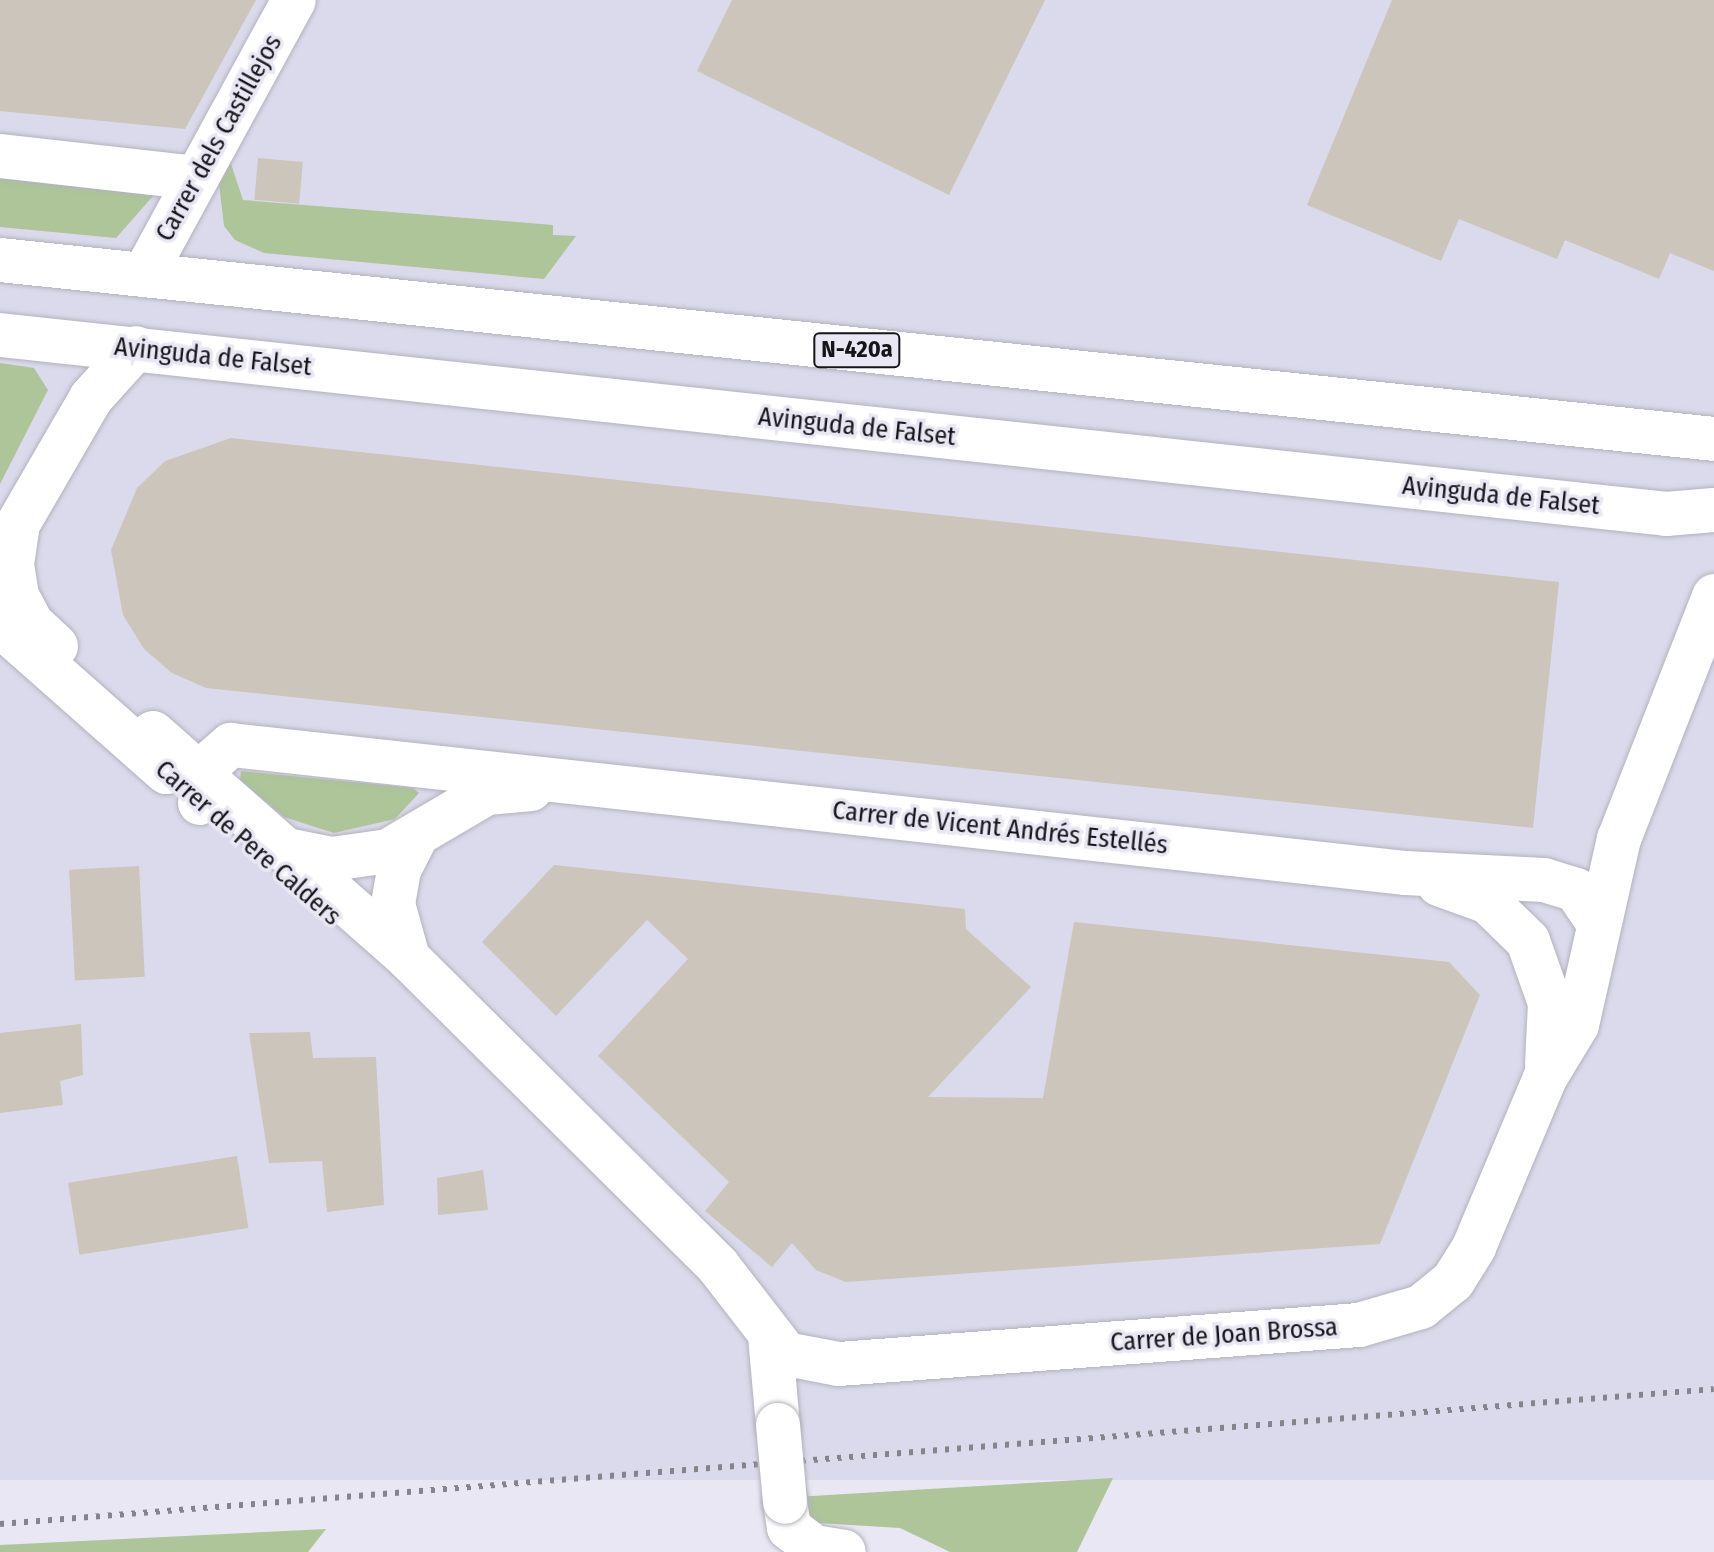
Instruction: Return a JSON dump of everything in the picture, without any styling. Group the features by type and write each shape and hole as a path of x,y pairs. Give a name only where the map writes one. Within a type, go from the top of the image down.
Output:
{"street":[{"name":"Carrer dels Castillejos","path":"144,275 294,0"},
{"path":"0,156 196,178"},
{"name":"N-420a","path":"0,260 1714,439"},
{"name":"Avinguda de Falset","path":"0,335 1650,512 1714,510"},
{"name":"Carrer de Pere Calders","path":"136,348 91,398 9,531 13,581 23,611 153,733 408,958 501,1055"},
{"path":"1545,1078 1577,1025 1619,839 1714,596"},
{"name":"Carrer de Pere Calders","path":"0,625 213,786 501,1055 718,1266 770,1336"},
{"name":"Carrer de Vicent Andrés Estellés","path":"213,786 593,783 1406,873 1564,885 1589,901 1598,929 1567,954 1548,954 1525,938 1488,902 1406,873"},
{"name":"Carrer de Vicent Andrés Estellés","path":"286,851 332,859 388,851 415,839 487,793 593,783"},
{"name":"Carrer de Pere Calders","path":"408,958 393,904 399,870 415,839"},
{"path":"1525,938 1550,1003 1545,1078"},
{"name":"Carrer de Joan Brossa","path":"770,1336 798,1359 839,1364 1392,1320 1442,1293 1464,1267 1545,1078"},
{"path":"770,1336 789,1528 814,1547 844,1552"}],"shaded area":[{"path":"0,0 1714,0 1714,1480 0,1480"}],"green space":[{"path":"230,161 243,200 553,225 553,235 576,236 544,279 264,253 235,240 224,226 218,175"},
{"path":"0,176 154,195 116,238 0,227"},
{"path":"0,363 34,368 48,390 0,484"},
{"path":"241,771 413,788 419,793 395,819 334,833 284,817 240,780"},
{"path":"1113,1478 1077,1552 950,1552 900,1528 818,1523 798,1508 795,1497"},
{"path":"326,1529 308,1552 0,1552 0,1545"}],"building":[{"path":"0,0 256,0 185,129 0,111"},
{"path":"732,0 1045,0 949,195 697,71"},
{"path":"1392,0 1714,0 1714,271 1670,253 1659,279 1565,240 1557,259 1459,219 1441,261 1307,205"},
{"path":"258,158 303,162 299,204 254,200"},
{"path":"231,438 1559,582 1533,828 206,688 172,673 144,649 123,615 111,550 137,488 165,461"},
{"path":"554,865 965,909 966,929 1031,987 928,1097 1043,1098 1074,922 1449,962 1480,995 1380,1244 846,1282 816,1270 792,1243 772,1267 705,1211 729,1182 598,1056 688,959 647,920 556,1016 482,942"},
{"path":"139,866 145,977 75,981 69,870"},
{"path":"81,1024 83,1075 60,1081 63,1105 0,1113 0,1033"},
{"path":"310,1032 313,1058 376,1057 384,1205 327,1212 322,1161 269,1163 249,1033"},
{"path":"237,1156 248,1228 80,1255 68,1183"},
{"path":"483,1170 488,1210 438,1215 437,1178"}],"railway":[{"path":"0,1524 1714,1389"}]}
